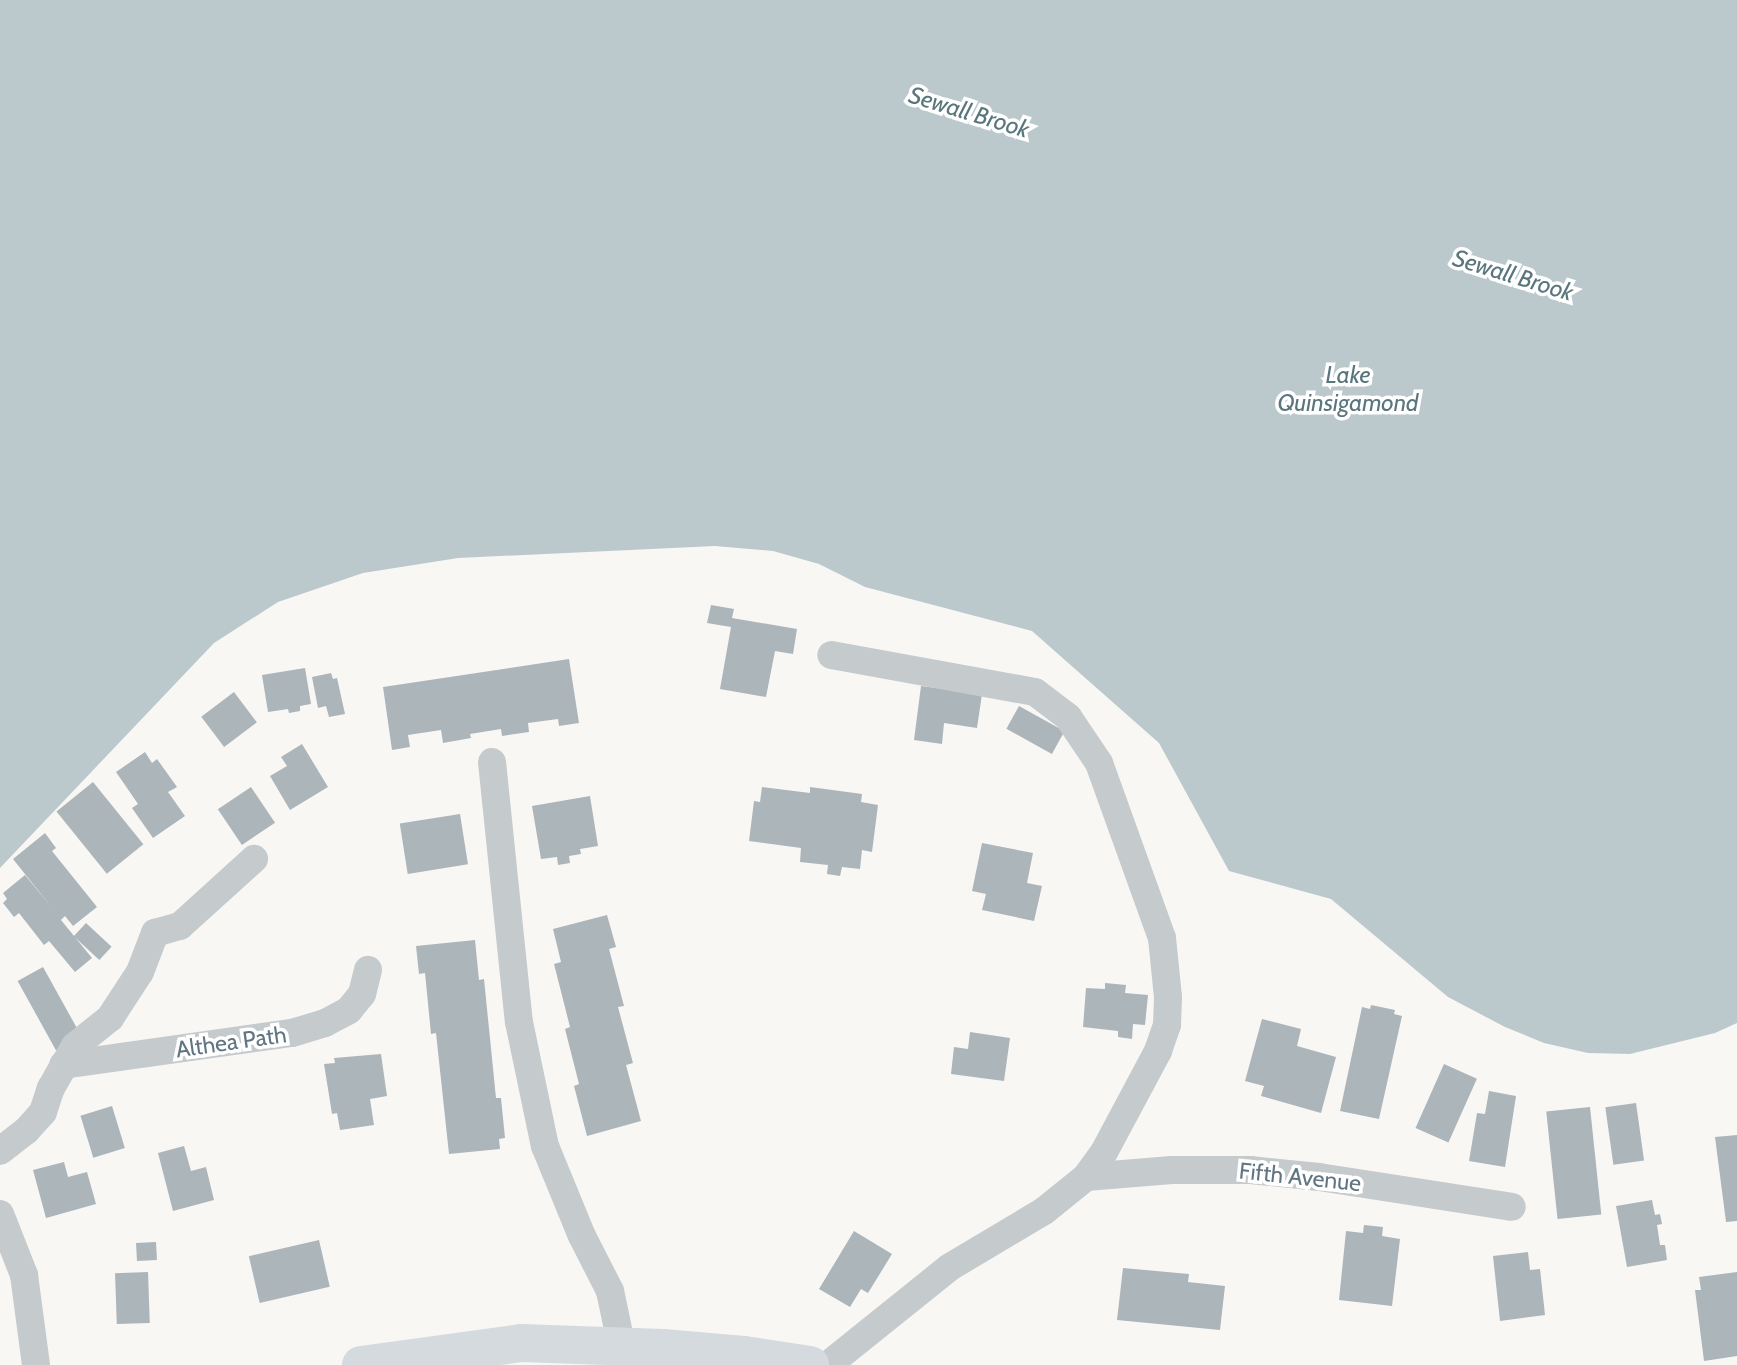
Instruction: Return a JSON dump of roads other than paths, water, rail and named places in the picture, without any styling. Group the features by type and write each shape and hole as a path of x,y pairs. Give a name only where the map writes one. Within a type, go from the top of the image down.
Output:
{"main road":[{"path":"361,1365 521,1343 624,1356 744,1354 810,1365"}],"street":[{"path":"828,1365 950,1267 1044,1211 1086,1177 1103,1154 1158,1051 1167,1025 1168,997 1162,939 1099,763 1068,717 1035,692 831,655"},
{"path":"492,762 519,1022 545,1146 582,1236 610,1291 624,1356"},
{"path":"0,1151 43,1112 63,1065 75,1046 110,1018 140,972 155,933 180,926 254,859"},
{"name":"Althea Path","path":"63,1065 292,1033 325,1023 349,1010 362,994 369,970"},
{"name":"Fifth Avenue","path":"1086,1177 1172,1170 1250,1170 1320,1177 1512,1207"},
{"path":"0,1214 24,1275 36,1365"}],"water":[{"name":"Lake Quinsigamond","path":"0,0 1737,0 1737,1023 1715,1033 1630,1054 1588,1053 1544,1043 1505,1027 1448,997 1331,899 1229,871 1159,743 1032,631 865,587 819,564 773,551 715,546 458,558 363,573 278,602 214,643 0,868"}],"water label":[{"name":"Sewall Brook","path":"969,112"},
{"name":"Sewall Brook","path":"1513,275"}]}
